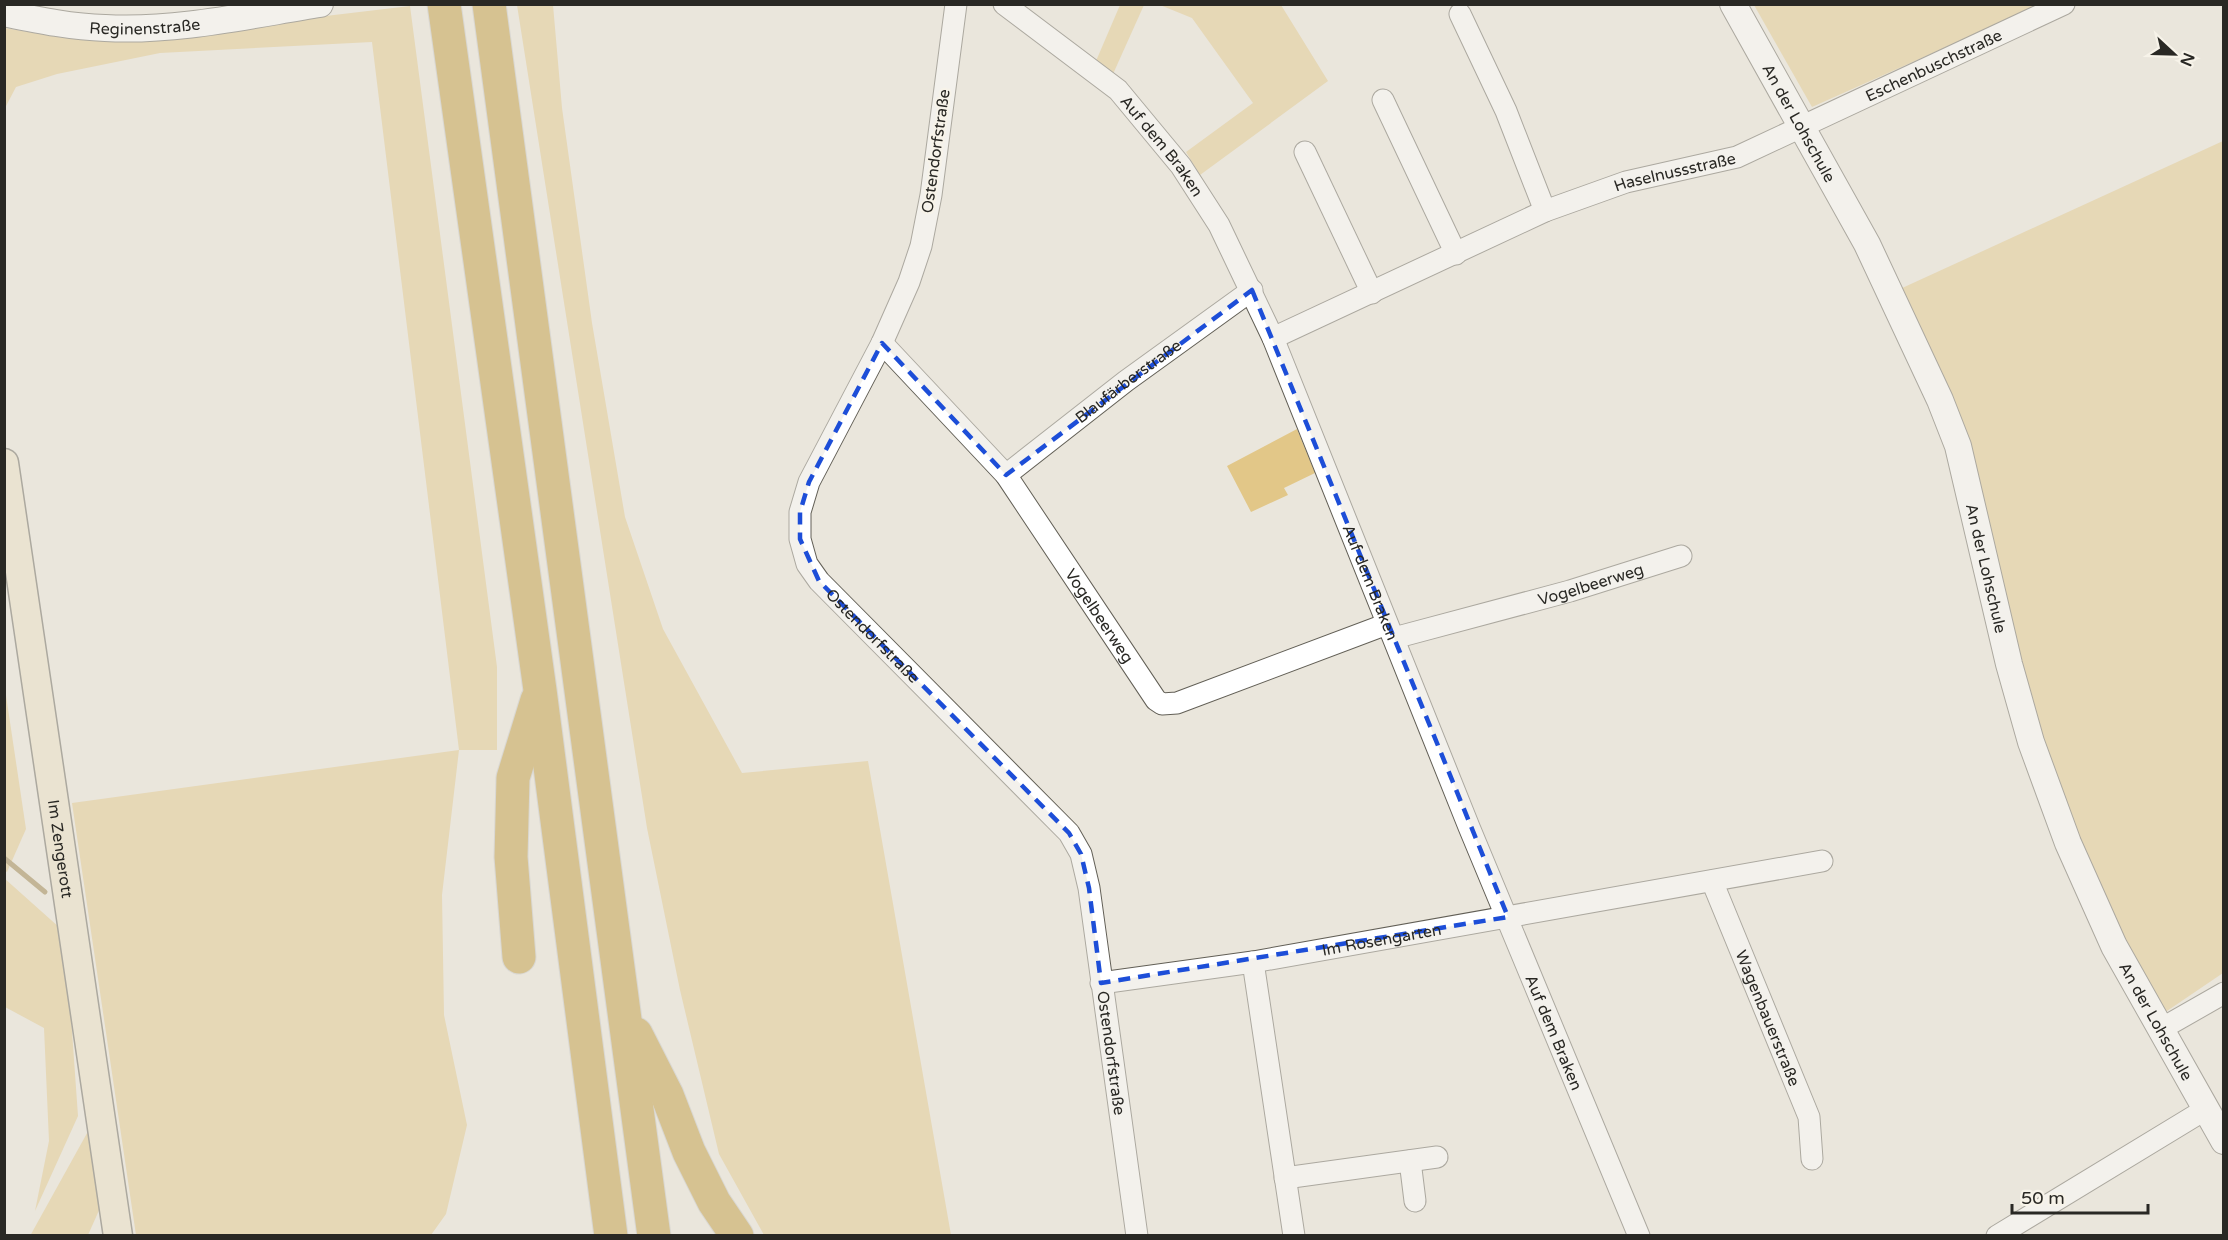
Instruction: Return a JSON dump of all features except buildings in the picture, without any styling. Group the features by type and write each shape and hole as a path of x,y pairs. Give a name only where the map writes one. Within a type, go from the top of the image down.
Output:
{"highway":[{"path":"444,4 540,690 611,1236"},
{"path":"489,4 654,1236"},
{"path":"519,957 511,857 513,778 540,690"},
{"path":"624,1011 667,1095 689,1152 714,1202 737,1236"}],"main road":[{"name":"Im Zengerott","path":"4,463 118,1236"}],"street":[{"name":"Reginenstraße","path":"4,13 71,26 108,29 175,26 320,4"},
{"name":"Ostendorfstraße","path":"956,4 931,195 921,246 909,282 882,343 809,482 800,512 800,539 807,564 819,581 1069,833 1081,854 1089,888 1137,1236"},
{"name":"Auf dem Braken","path":"1005,4 1118,90 1181,166 1219,225 1252,290 1272,338 1637,1234"},
{"name":"An der Lohschule","path":"1733,4 1867,244 1940,400 1958,446 2009,664 2031,742 2093,904 2223,1141"},
{"name":"Eschenbuschstraße","path":"1802,128 2064,4"},
{"path":"1460,14 1506,111 1545,211"},
{"path":"1383,100 1455,254"},
{"name":"Haselnussstraße","path":"1272,338 1545,211 1626,182 1737,157 1802,128"},
{"path":"1305,152 1372,293"},
{"name":"Blaufärberstraße","path":"1006,475 1143,368 1252,290"},
{"name":"Vogelbeerweg","path":"882,343 1006,475 1128,656 1150,693 1162,704 1177,703 1391,631 1570,591 1681,556"},
{"path":"1508,917 1822,861"},
{"name":"Wagenbauerstraße","path":"1712,881 1809,1117 1812,1159"},
{"name":"Im Rosengarten","path":"1101,983 1253,962 1508,917"},
{"path":"1253,962 1293,1236"},
{"path":"2161,1029 2223,993"},
{"path":"1996,1236 2206,1109"},
{"path":"1285,1178 1437,1157"},
{"path":"1410,1161 1415,1202"}],"highlighted area":[{"path":"1252,290 1508,917 1101,983 1089,888 1081,854 1069,833 819,581 800,539 800,512 809,482 882,343 1006,475"}],"shaded area":[{"path":"517,5 553,5 562,108 592,323 625,517 663,629 742,773 868,761 951,1235 764,1235 719,1154 680,990 647,828"},
{"path":"1120,5 1144,5 1113,74 1096,61"},
{"path":"1160,5 1281,5 1328,81 1200,175 1186,152 1253,103 1192,18"},
{"path":"1754,5 2040,5 1812,107"},
{"path":"410,6 497,667 497,750 459,750 372,42 160,53 57,74 16,87 5,108 5,28 64,38 124,40"},
{"path":"2223,141 2223,973 2164,1013 2122,943 2076,841 1900,289"},
{"path":"1297,429 1315,473 1284,488 1288,495 1251,512 1227,466"},
{"path":"4,682 26,829 7,872 4,870"},
{"path":"459,750 442,895 444,1015 467,1125 446,1214 431,1235 136,1235 72,803"},
{"path":"4,878 60,928 70,1003 78,1116 35,1211 49,1141 44,1028 5,1007"},
{"path":"91,1126 105,1197 88,1235 30,1236"}],"waterway":[{"path":"4,858 45,892"}]}
